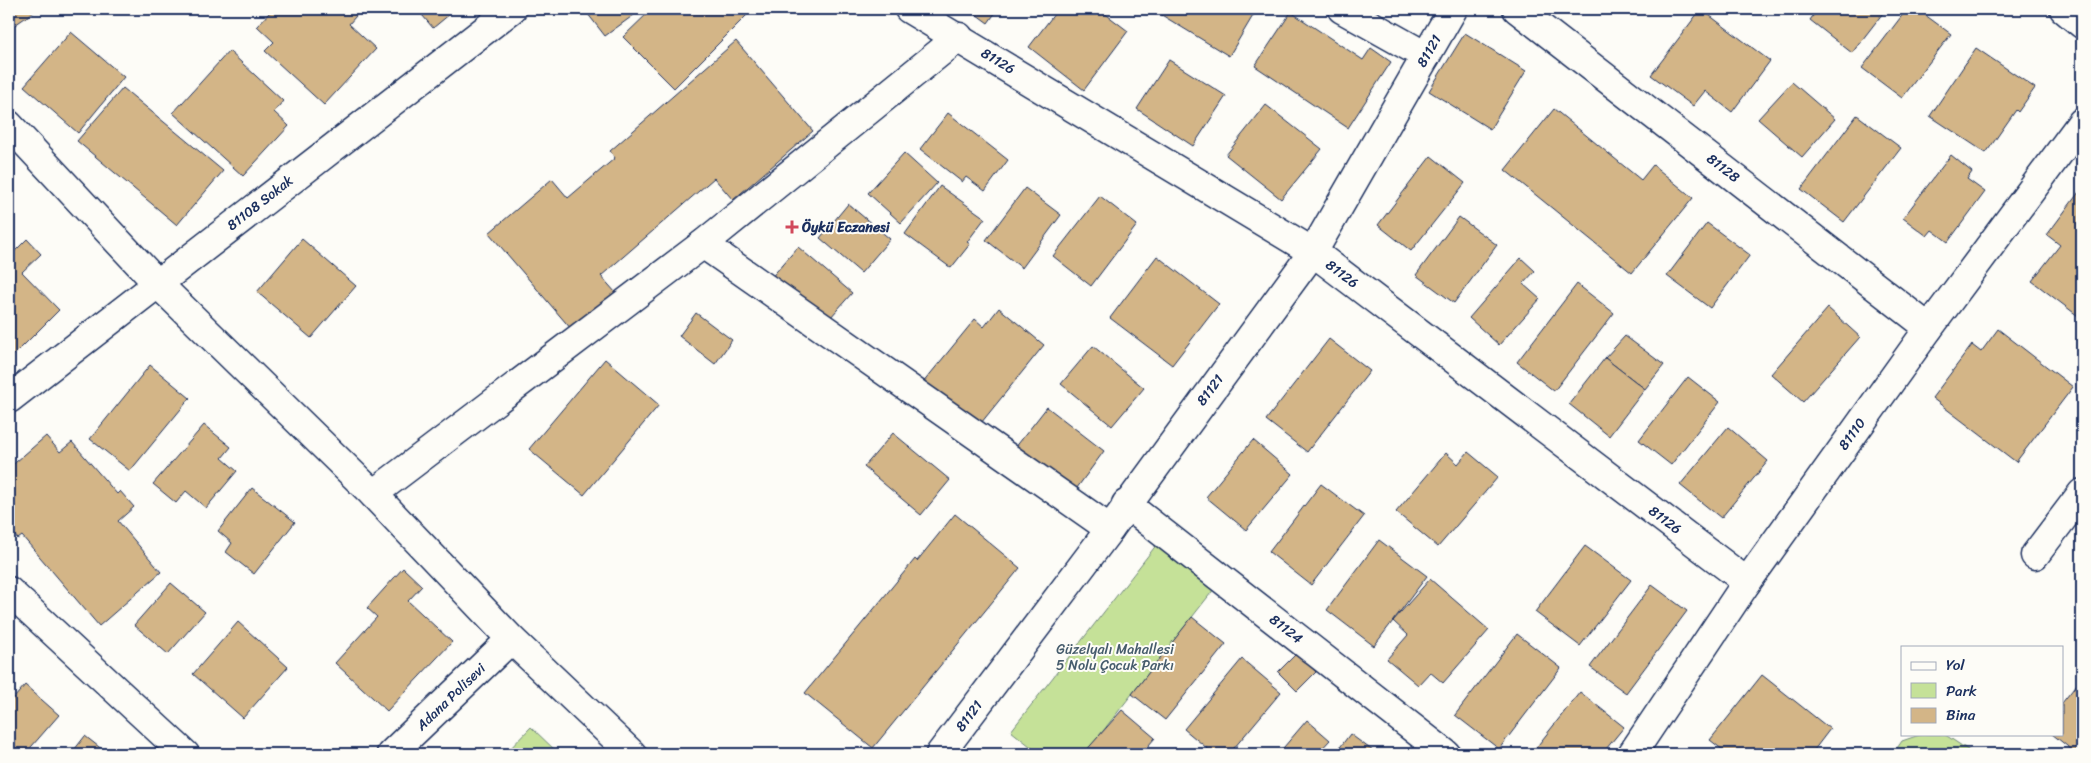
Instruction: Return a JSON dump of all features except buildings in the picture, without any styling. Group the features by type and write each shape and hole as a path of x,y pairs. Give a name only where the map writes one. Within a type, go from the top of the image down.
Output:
{"street":[{"name":"81108 Sokak","path":"9,399 512,9"},
{"name":"81126","path":"909,9 959,37 1313,252 1747,582"},
{"path":"1342,9 1426,56"},
{"name":"81121","path":"949,751 1110,529 1126,504 1313,252 1454,9"},
{"name":"81128","path":"1517,9 1929,328"},
{"path":"2064,9 2082,24"},
{"path":"373,494 703,244 959,37"},
{"name":"81110","path":"1632,754 1747,582 1929,328 2082,122"},
{"path":"9,125 157,283 373,494 511,639 632,754"},
{"path":"703,244 1110,529"},
{"path":"2036,555 2082,493"},
{"name":"81124","path":"1126,504 1446,754"},
{"path":"9,591 185,754"},
{"name":"Adana Polisevi","path":"391,754 511,639"}],"green space":[{"name":"Güzelyalı Mahallesi 5 Nolu Çocuk Parkı","path":"1161,539 1218,584 1085,754 1040,754 1011,731"},
{"path":"531,727 559,754 505,754"},
{"path":"1916,736 1947,736 1974,754 1893,754 1902,741"}],"place":[{"name":"Öykü Eczanesi","path":"792,227"}]}
